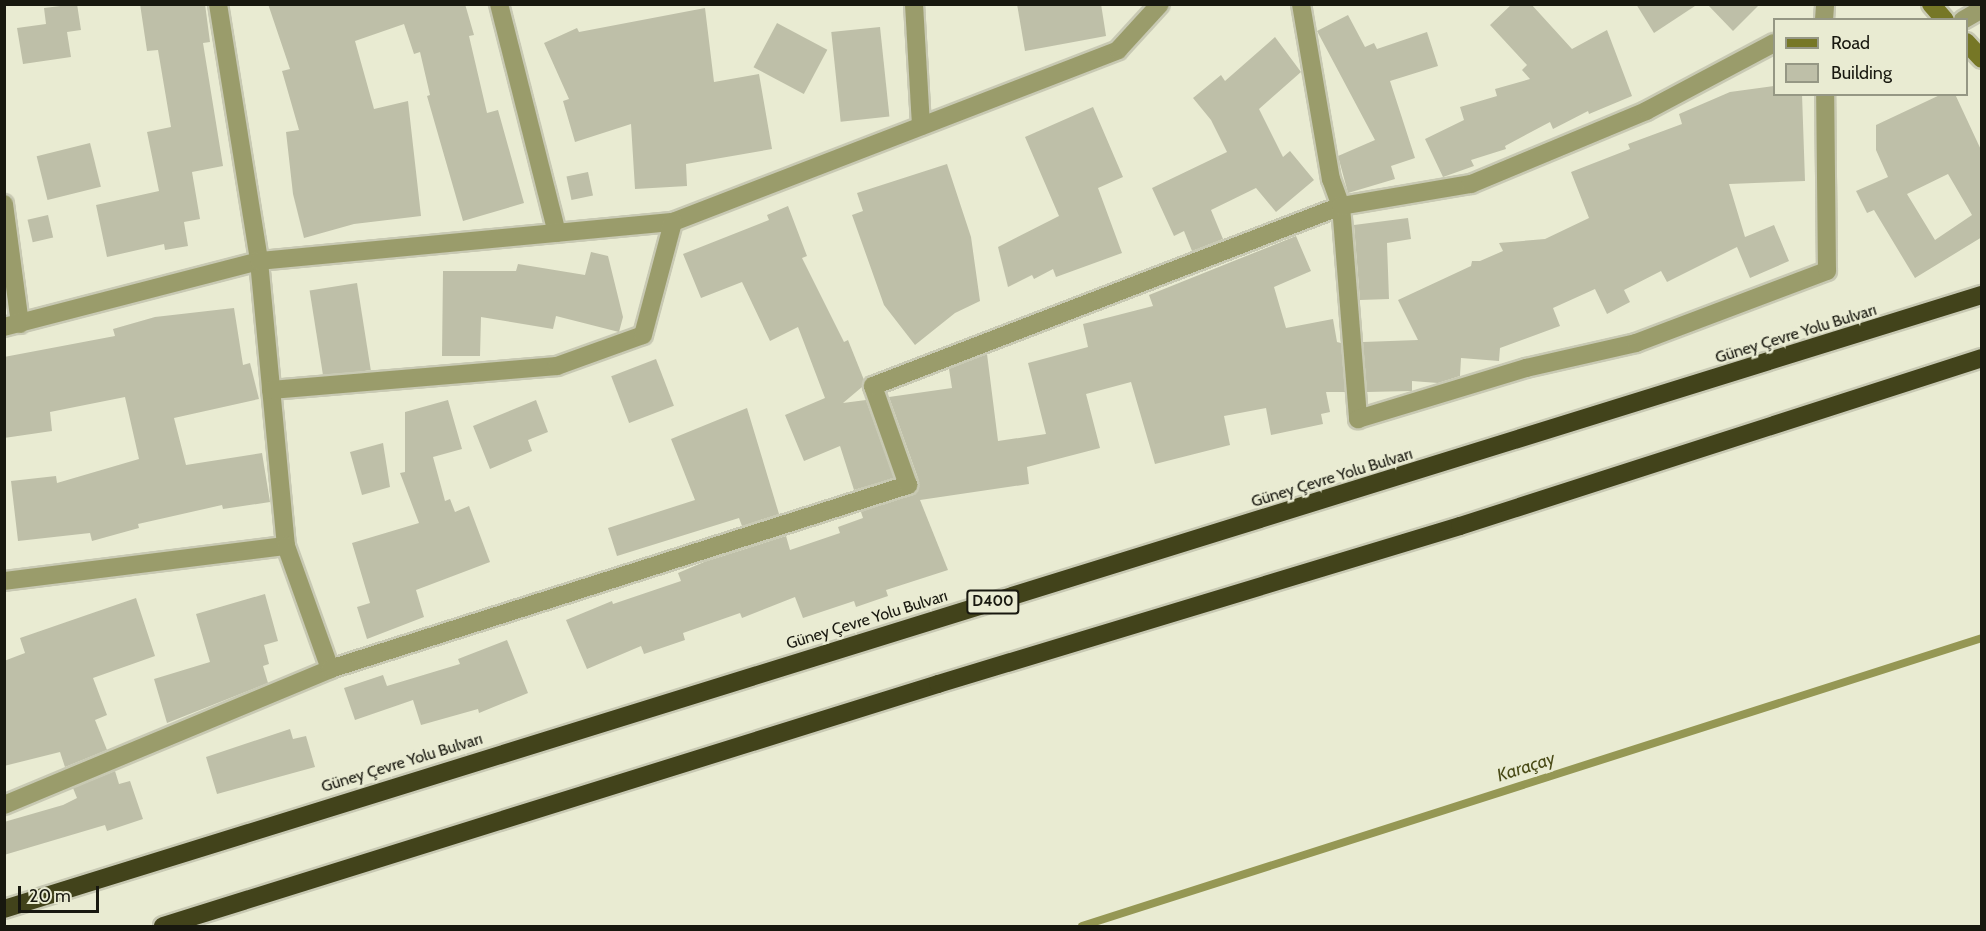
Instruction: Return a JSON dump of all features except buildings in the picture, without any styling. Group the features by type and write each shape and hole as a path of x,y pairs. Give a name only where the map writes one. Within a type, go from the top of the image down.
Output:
{"highway":[{"name":"Güney Çevre Yolu Bulvarı","path":"4,909 1982,295"},
{"path":"163,927 938,684 1460,526 1982,358"}],"street":[{"path":"218,4 259,261 286,546 330,669"},
{"path":"499,4 557,233"},
{"path":"914,4 921,126"},
{"path":"4,204 12,326 259,261 673,222 1118,50 1142,13 1160,4"},
{"path":"1301,4 1331,179 1341,206 1358,419 1526,368 1636,343 1827,271 1825,96"},
{"path":"1931,4 1944,18"},
{"path":"1966,18 1982,9"},
{"path":"4,805 330,669 908,485 873,386 1341,206 1471,184 1646,111 1773,44"},
{"path":"1968,44 1982,59"},
{"path":"271,390 557,366 643,335 673,222"},
{"path":"4,581 286,546"}],"waterway":[{"name":"Karaçay","path":"1082,926 1982,638"}]}
